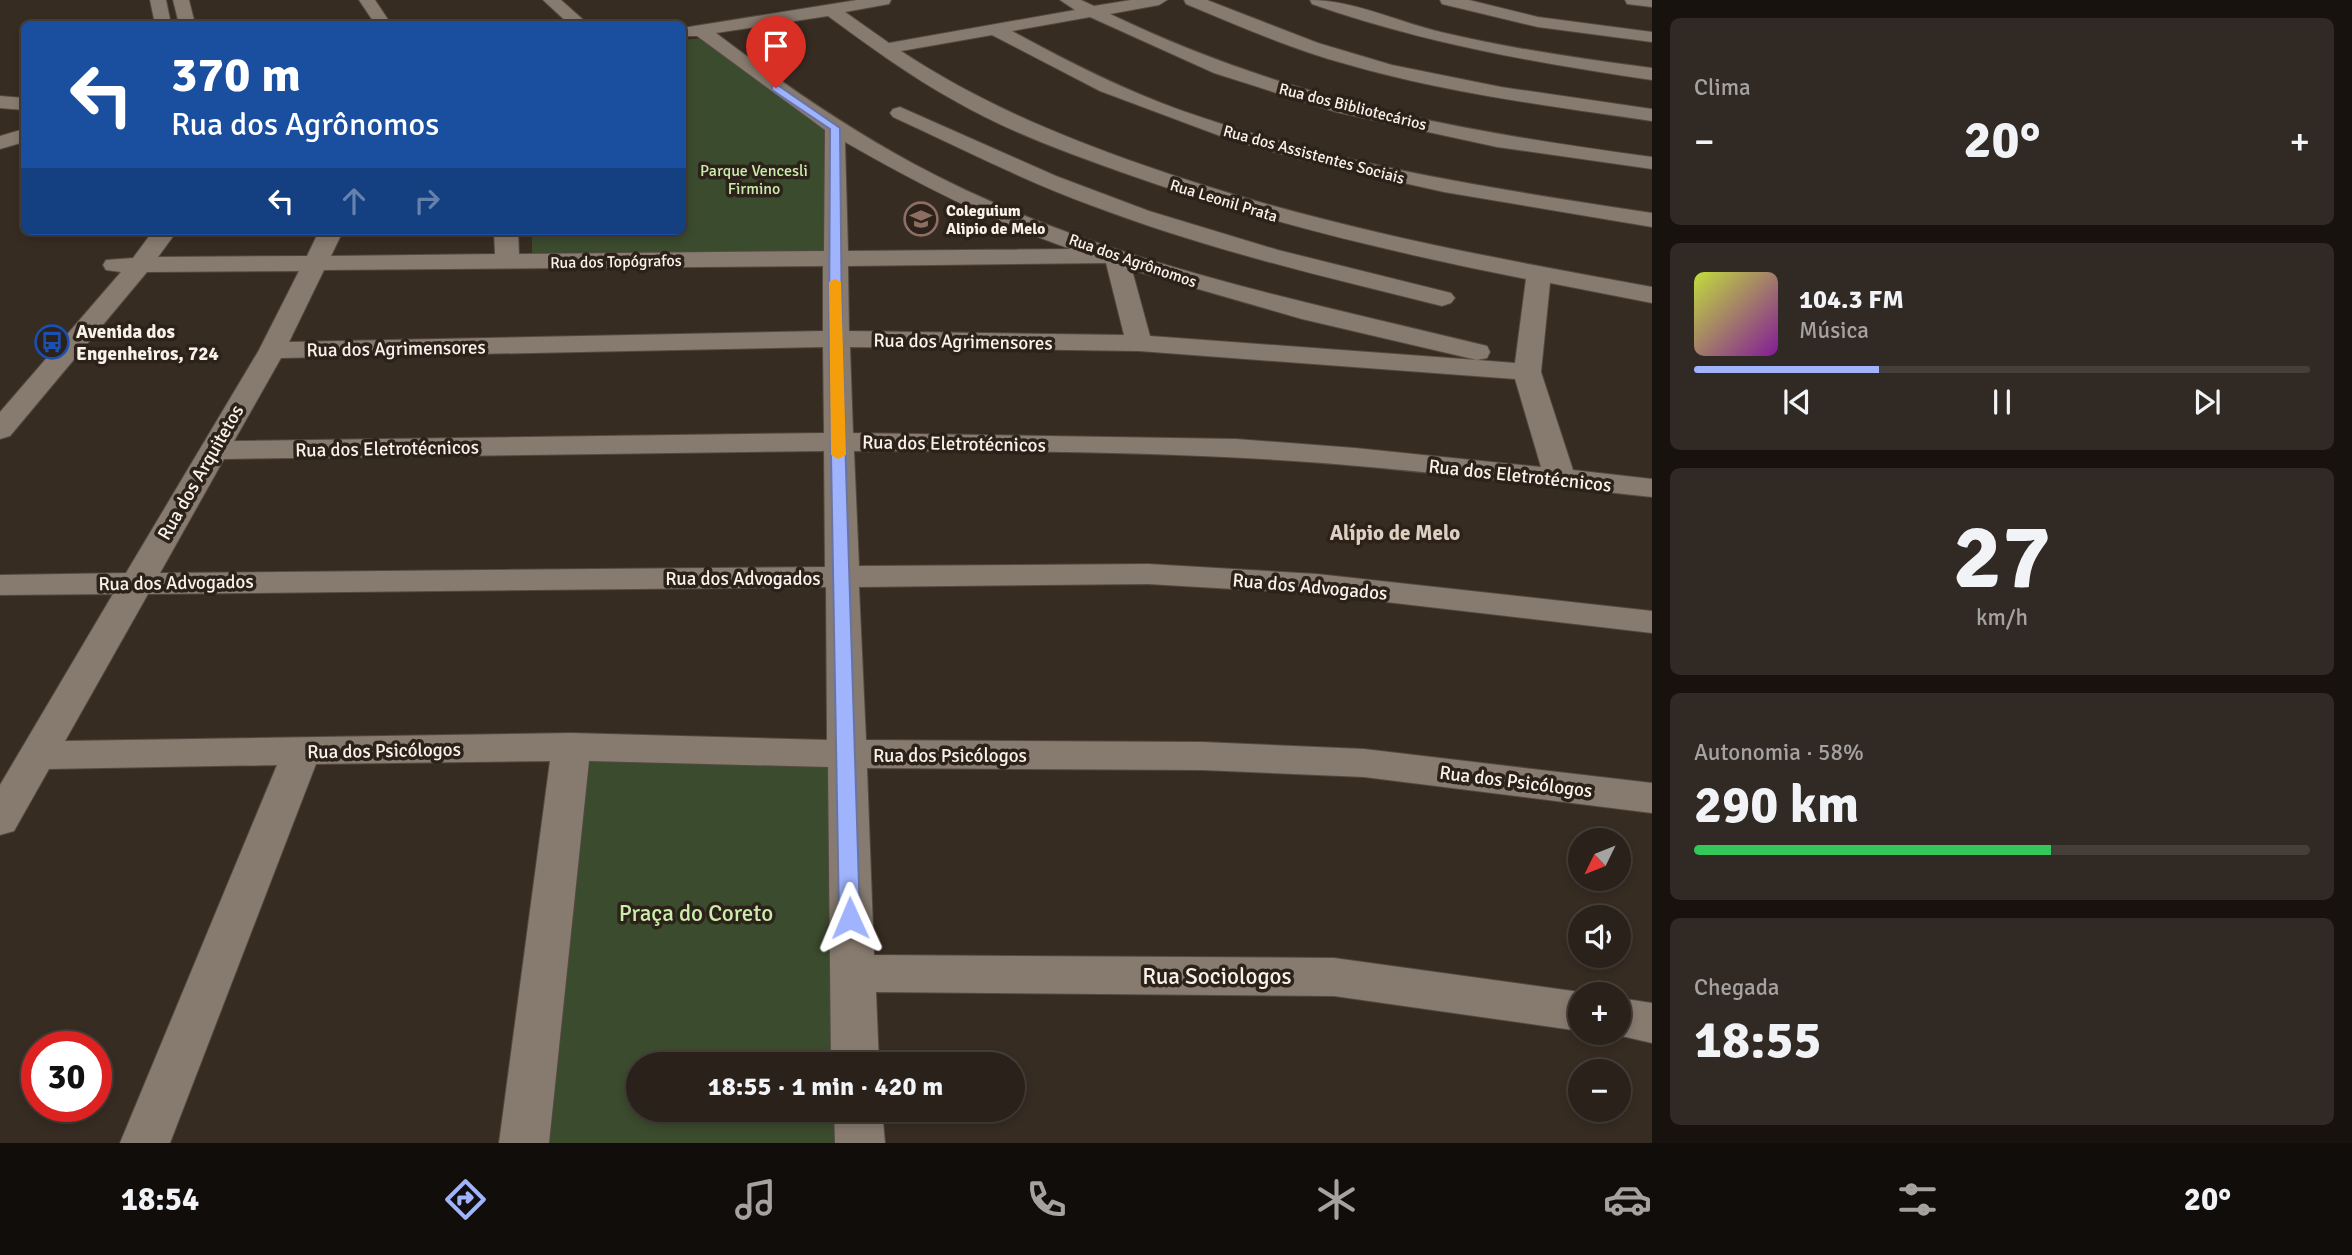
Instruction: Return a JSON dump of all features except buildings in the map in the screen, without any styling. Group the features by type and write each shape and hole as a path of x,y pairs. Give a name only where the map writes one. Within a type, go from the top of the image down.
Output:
{"street":[{"path":"158,0 162,21"},
{"path":"181,0 186,21"},
{"path":"367,0 381,21"},
{"path":"551,0 576,21"},
{"path":"692,31 883,0"},
{"name":"Rua dos Bibliotecários","path":"1068,0 1174,50 1301,95 1371,114 1472,135 1652,163"},
{"path":"884,48 1159,0"},
{"path":"1192,0 1294,41 1352,60 1426,79 1652,115"},
{"path":"1318,0 1369,19 1455,43 1558,62 1652,74"},
{"path":"1448,0 1538,22 1652,37"},
{"path":"1633,0 1652,2"},
{"path":"741,7 763,21"},
{"name":"Rua Leonil Prata","path":"831,10 884,48 964,98 1084,151 1227,202 1388,244 1652,295"},
{"name":"Rua dos Assistentes Sociais","path":"994,29 1108,88 1220,130 1364,168 1450,187 1652,220"},
{"name":"Rua dos Agrônomos","path":"692,31 835,128 959,194 1038,228 1191,281 1527,367"},
{"path":"854,1052 838,442 835,128 964,98"},
{"path":"0,102 21,104"},
{"path":"901,113 1040,177 1177,228 1254,251 1441,298"},
{"path":"0,144 21,136"},
{"path":"0,404 128,257 159,235"},
{"name":"Rua dos Arquitetos","path":"0,820 272,350 329,235"},
{"path":"506,235 507,263"},
{"path":"1116,256 1139,343"},
{"name":"Rua dos Topógrafos","path":"128,257 317,263 507,263 1116,256"},
{"path":"0,430 128,257"},
{"path":"1539,274 1527,367 1560,479"},
{"name":"Rua dos Agrimensores","path":"272,350 836,339 1139,343 1527,367"},
{"name":"Rua dos Eletrotécnicos","path":"213,450 838,442 1178,446 1324,455 1652,488"},
{"name":"Rua dos Advogados","path":"0,585 136,581 1148,574 1317,584 1652,622"},
{"path":"524,1143 571,747"},
{"name":"Rua dos Psicólogos","path":"37,755 571,747 846,754 1202,756 1364,763 1652,797"},
{"path":"145,1143 302,751"},
{"name":"Rua Sociologos","path":"851,973 1334,977 1568,1010"},
{"path":"1631,1020 1652,1023"},
{"path":"859,1122 860,1143"}],"green space":[{"name":"Parque Vencesli Firmino","path":"702,38 826,128 825,255 532,257 532,235 686,235 686,40"},
{"name":"Praça do Coreto","path":"571,747 838,748 859,1052 626,1052 626,1122 863,1122 864,1143 524,1143"}],"slow traffic":[{"path":"835,282 838,455"}],"place":[{"name":"Coleguium Alipio de Melo","path":"921,219"},
{"name":"Avenida dos Engenheiros, 724","path":"52,342"}],"district":[{"name":"Alípio de Melo","path":"1395,533"}],"route":[{"path":"776,88 835,128 836,339 850,918"}]}
